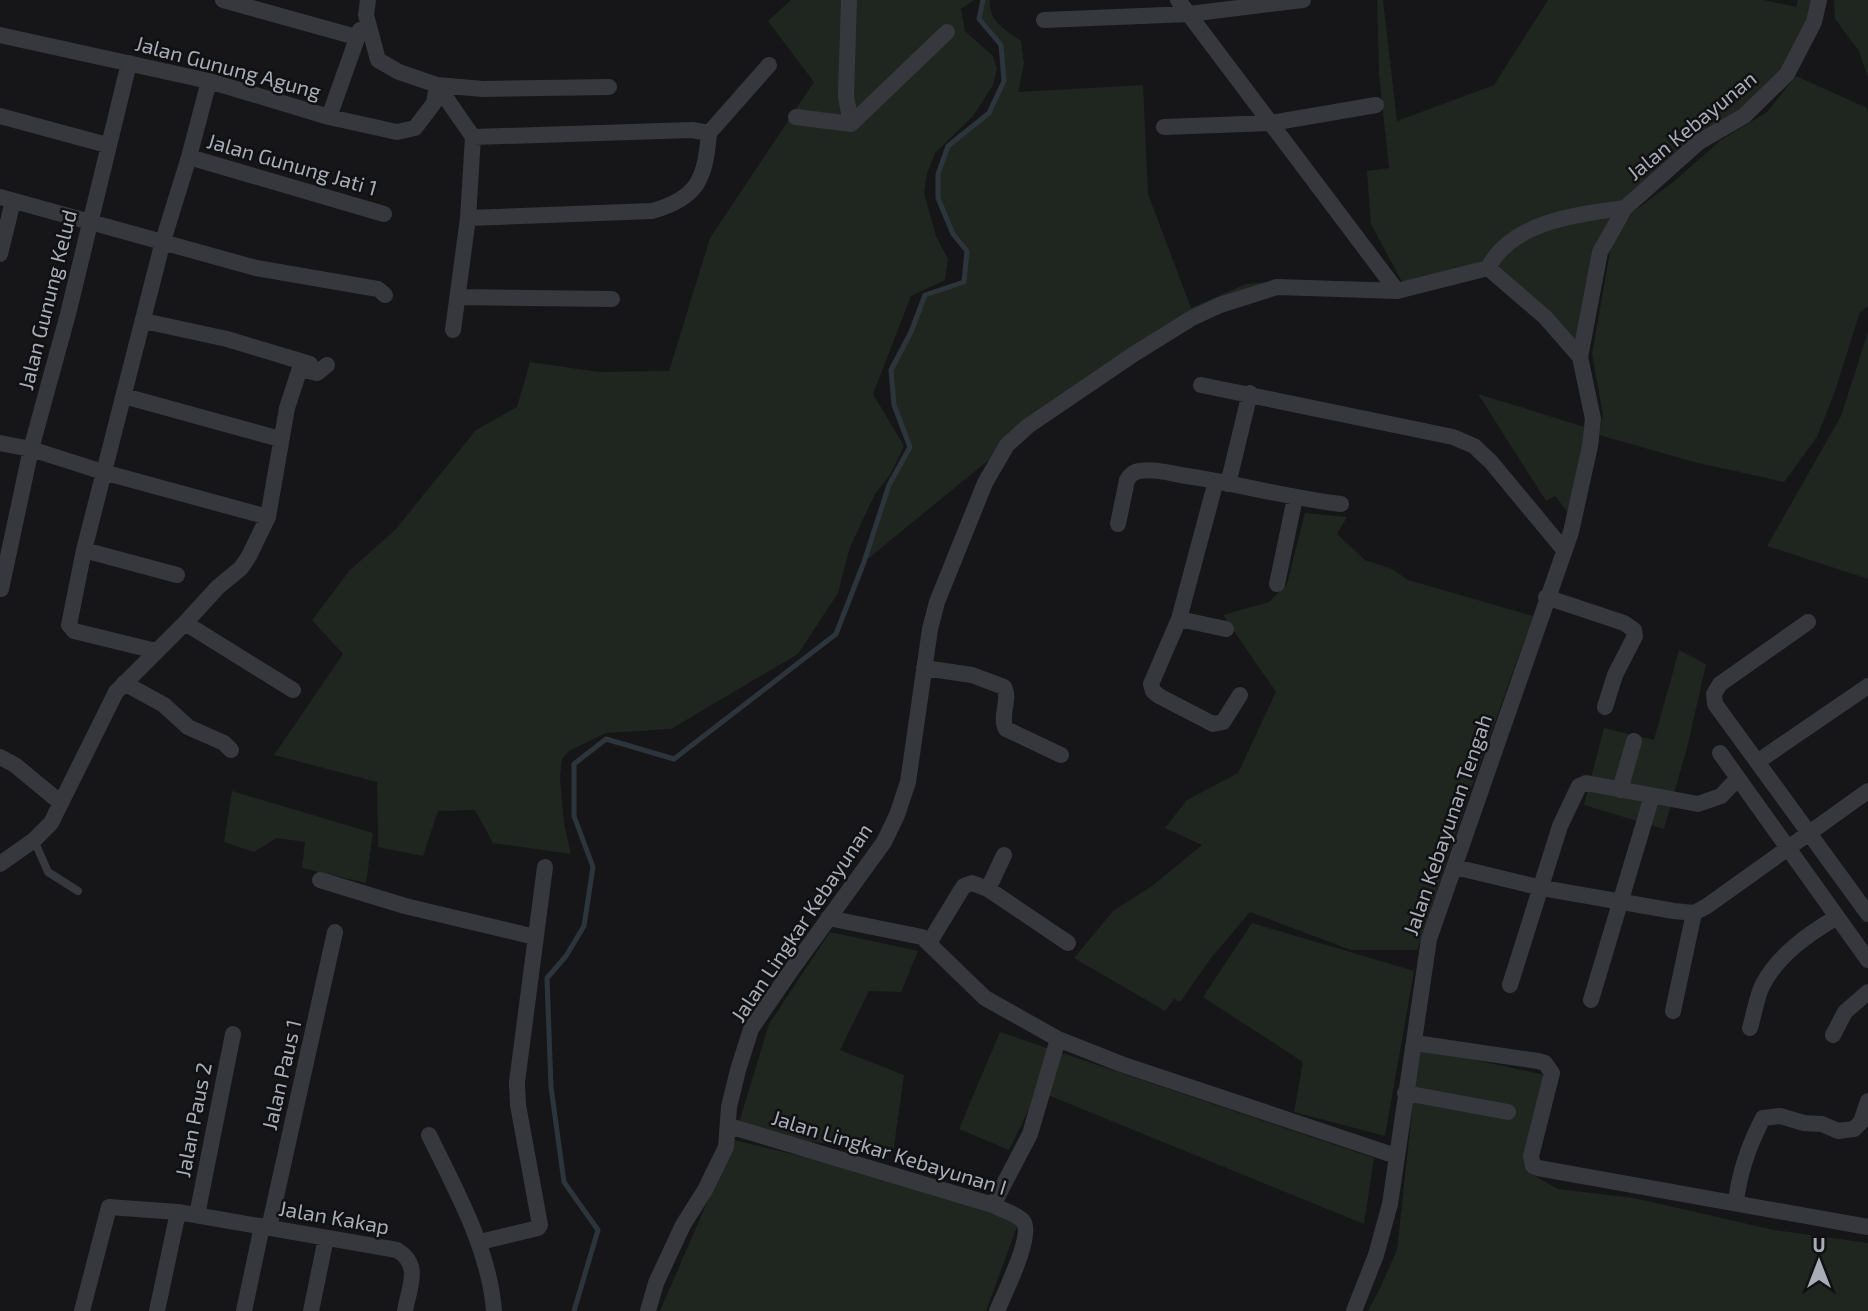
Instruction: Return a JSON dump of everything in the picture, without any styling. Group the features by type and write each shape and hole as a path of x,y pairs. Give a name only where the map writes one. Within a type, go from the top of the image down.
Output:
{"street":[{"path":"223,0 356,37"},
{"path":"849,0 846,96 851,124"},
{"path":"1178,0 1397,291"},
{"path":"1044,20 1189,14 1303,0"},
{"name":"Jalan Kebayunan","path":"1625,208 1699,142 1744,116 1787,74 1814,22 1819,0"},
{"path":"329,117 367,7"},
{"path":"367,7 378,60 398,72 437,85 483,89 609,87"},
{"path":"851,124 947,32"},
{"name":"Jalan Gunung Agung","path":"0,35 209,81 329,117 397,132 415,128 434,103 437,85"},
{"name":"Jalan Gunung Kelud","path":"1,589 31,449 68,314 129,63"},
{"path":"468,218 653,211 684,199 700,180 707,155 709,132 769,65"},
{"path":"156,651 71,629 69,625 83,550 103,472 163,240 209,81"},
{"path":"437,85 473,137 468,218 453,330"},
{"path":"1164,127 1271,122 1377,105"},
{"path":"0,116 107,145"},
{"path":"796,117 851,124"},
{"path":"473,137 692,130 709,132"},
{"name":"Jalan Gunung Jati 1","path":"189,157 384,214"},
{"path":"0,254 7,199 163,240 256,268 378,289 385,295"},
{"path":"1488,268 1499,252 1526,232 1553,219 1625,208"},
{"name":"Jalan Kebayunan Tengah","path":"1354,1311 1376,1255 1390,1204 1429,939 1546,597 1573,533 1593,419 1580,357 1600,252 1625,208"},
{"name":"Jalan Kebayunan Tengah","path":"1488,268 1545,317 1580,357"},
{"name":"Jalan Lingkar Kebayunan","path":"648,1311 656,1283 683,1226 705,1190 726,1147 729,1107 751,1029 884,842 897,815 908,782 930,629 937,602 985,483 1007,445 1028,426 1134,354 1192,318 1220,305 1277,287 1397,291 1488,268"},
{"path":"458,297 612,299"},
{"path":"0,864 51,823 111,701 124,682 218,587 241,568 268,517 287,408 310,365 264,349 144,321"},
{"path":"1201,385 1453,437 1474,446 1491,462 1564,550"},
{"path":"1240,695 1223,722 1213,724 1153,691 1151,684 1179,618 1250,393"},
{"path":"124,396 280,439"},
{"path":"0,443 31,449 103,472 268,517"},
{"path":"1118,524 1127,480 1131,474 1140,471 1152,470 1295,498 1341,504"},
{"path":"1277,584 1295,498"},
{"path":"83,550 177,575"},
{"path":"1546,597 1624,623 1634,630 1635,636 1615,676 1605,707"},
{"path":"1179,618 1226,629"},
{"path":"1808,622 1720,684 1714,694 1715,704 1808,833 1862,894 1868,914"},
{"path":"185,623 293,690"},
{"path":"924,668 972,675 1004,687 1007,693 1003,720 1006,729 1062,755"},
{"path":"124,682 164,705 188,727 228,745 231,750"},
{"path":"1757,762 1868,686"},
{"path":"1620,790 1634,741"},
{"path":"1720,753 1868,960"},
{"path":"0,757 15,765 61,803"},
{"path":"1510,985 1560,826 1576,789 1586,783 1683,803 1709,802 1721,796 1738,778"},
{"path":"1455,867 1542,888 1694,913 1868,791"},
{"path":"1591,1000 1652,796"},
{"path":"988,889 1004,855"},
{"path":"480,1242 540,1225 518,1094 545,867"},
{"path":"320,880 405,906 535,937"},
{"path":"929,943 964,886 972,883 988,889 1068,943"},
{"path":"1673,1011 1694,913"},
{"path":"1750,1028 1762,987 1781,958 1814,930 1838,917"},
{"path":"828,918 922,937 985,998 1058,1039 1121,1064 1396,1156"},
{"name":"Jalan Paus 1","path":"244,1311 335,932"},
{"path":"1833,1035 1845,1012 1868,992"},
{"name":"Jalan Paus 2","path":"197,1215 233,1034"},
{"path":"993,1206 1030,1134 1058,1039"},
{"path":"1415,1043 1538,1061 1550,1068 1552,1073 1531,1156 1533,1166 1868,1227"},
{"path":"1405,1093 1508,1112"},
{"path":"1736,1202 1738,1186 1763,1118 1780,1116 1804,1123 1822,1124 1838,1131 1854,1129 1861,1122 1868,1101"},
{"name":"Jalan Lingkar Kebayunan I","path":"729,1126 993,1206 1021,1219 1025,1226 1026,1239 997,1311"},
{"path":"429,1135 480,1242 494,1311"},
{"name":"Jalan Kakap","path":"82,1311 109,1207 178,1212 397,1250 405,1255 413,1271 405,1311"},
{"path":"157,1311 178,1212"},
{"path":"311,1311 326,1238"}],"lane":[{"path":"34,839 48,872 78,891"}],"shaded area":[{"path":"791,0 974,0 961,9 965,31 993,56 997,69 993,85 973,116 936,152 927,173 924,193 936,236 948,259 945,280 911,296 873,394 904,446 890,475 875,494 850,547 838,593 798,654 671,729 606,733 569,751 562,759 560,778 564,824 571,854 493,843 475,810 438,811 423,856 378,847 377,782 274,755 343,654 312,620 350,570 395,530 476,430 517,407 530,362 599,372 669,371 710,238 814,82 768,21"},
{"path":"983,0 990,0 995,19 1021,41 1024,64 1018,92 1143,85 1148,194 1191,308 1246,284 1279,281 1402,282 1371,224 1367,171 1389,168 1379,74 1377,0 1383,0 1397,121 1494,85 1548,0 1764,0 1796,7 1798,0 1819,0 1787,74 1660,175 1600,252 1580,357 1488,268 1397,291 1277,287 1220,305 1007,445 864,562 889,485 910,447 894,405 891,370 911,332 925,295 964,282 967,251 953,234 938,198 938,174 948,146 989,113 1004,81 1001,45 979,19"},
{"path":"1834,0 1868,0 1868,78 1859,51 1835,19"},
{"path":"1796,76 1867,108 1868,113 1868,306 1860,312 1817,437 1784,482 1694,462 1599,435 1603,415 1592,354 1611,246 1633,212 1672,183 1721,140 1767,112"},
{"path":"1868,332 1868,579 1767,546 1841,416"},
{"path":"1478,394 1585,427 1582,461 1569,514 1555,496 1546,501"},
{"path":"1305,513 1347,517 1337,534 1365,560 1392,569 1408,580 1533,616 1417,950 1351,950 1250,912 1211,958 1180,1002 1174,999 1165,1011 1074,958 1113,911 1152,886 1202,845 1165,828 1187,800 1238,773 1276,692 1223,615 1269,602 1287,584"},
{"path":"1679,650 1706,664 1688,744 1664,829 1584,805 1604,728 1654,740"},
{"path":"232,791 373,833 366,883 302,868 305,842 277,838 254,852 224,842"},
{"path":"1252,923 1414,971 1385,1136 1294,1112 1303,1062 1203,997"},
{"path":"830,932 918,951 901,992 869,991 840,1050 904,1075 893,1154 808,1141 738,1126 769,1024"},
{"path":"1000,1032 1374,1158 1364,1224 1038,1091 1009,1150 959,1129"},
{"path":"1419,1048 1545,1075 1526,1171 1558,1189 1634,1198 1774,1230 1868,1243 1868,1311 1368,1311 1397,1250"},
{"path":"734,1140 922,1185 1018,1224 986,1311 660,1311"}],"waterway":[{"path":"574,1311 598,1230 564,1182 551,1087 547,978 566,956 584,926 593,867 574,816 574,764 606,739 674,759 836,634 864,562 889,485 910,447 894,405 891,370 911,332 925,295 964,282 967,251 953,234 938,198 938,174 948,146 989,113 1004,81 1001,45 979,19 983,0"}]}
